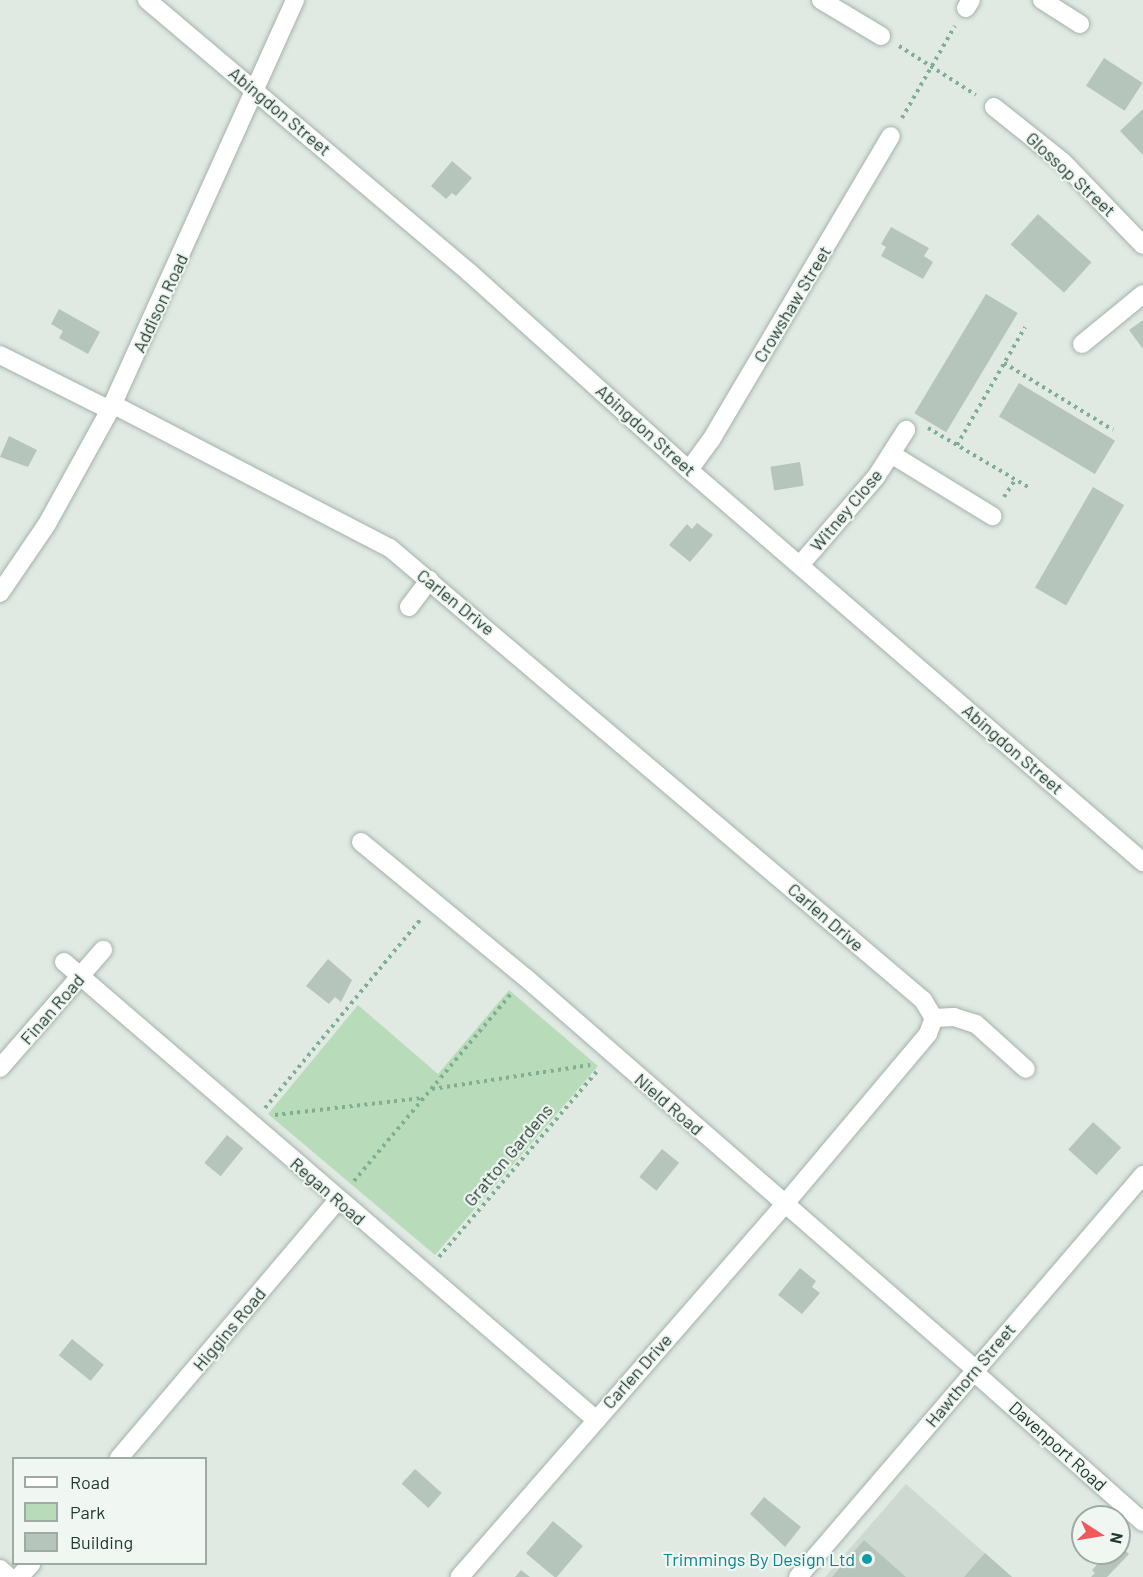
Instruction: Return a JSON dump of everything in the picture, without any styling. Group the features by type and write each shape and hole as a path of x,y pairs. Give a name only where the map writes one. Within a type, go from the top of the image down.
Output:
{"street":[{"name":"Abingdon Street","path":"147,0 470,273 689,470 1143,862"},
{"name":"Addison Road","path":"0,593 47,524 111,407 295,0"},
{"path":"821,0 881,36"},
{"path":"1042,0 1080,24"},
{"name":"Glossop Street","path":"994,107 1063,162 1143,245"},
{"name":"Crowshaw Street","path":"689,470 711,440 891,136"},
{"path":"1082,344 1143,294"},
{"name":"Carlen Drive","path":"0,356 111,407 390,548 914,993 934,1018 928,1034 785,1204 594,1418 460,1577"},
{"name":"Witney Close","path":"800,565 876,477 913,427"},
{"name":"Witney Close","path":"891,454 992,516"},
{"path":"409,607 429,580"},
{"name":"Nield Road","path":"361,842 525,977 974,1370"},
{"name":"Finan Road","path":"0,1068 103,950"},
{"name":"Regan Road","path":"64,962 255,1121 338,1200 594,1418"},
{"path":"934,1018 954,1017 976,1024 1026,1069"},
{"name":"Hawthorn Street","path":"798,1577 974,1370 1141,1182"},
{"name":"Higgins Road","path":"120,1457 338,1200"},
{"name":"Davenport Road","path":"974,1370 1143,1522"},
{"path":"20,1577 29,1565"},
{"path":"0,1569 9,1577"}],"path":[{"path":"891,136 969,4"},
{"path":"881,36 932,65 994,107"},
{"path":"957,445 1025,327"},
{"path":"1004,363 1113,430"},
{"path":"913,427 957,445 1030,488"},
{"path":"255,1121 435,903"},
{"path":"338,1200 525,977"},
{"name":"Gratton Gardens","path":"424,1274 604,1063 431,1089"},
{"path":"255,1121 423,1098"}],"shaded area":[{"path":"906,1484 1012,1577 825,1577"}],"green space":[{"path":"509,990 598,1066 435,1255 268,1114 358,1005 438,1074"}],"building":[{"path":"1104,58 1143,83 1125,111 1086,86"},
{"path":"1143,109 1143,155 1120,131"},
{"path":"452,161 472,178 456,196 452,193 446,199 431,186"},
{"path":"1038,214 1092,262 1064,293 1011,244"},
{"path":"891,227 929,248 924,256 933,262 923,279 881,256 886,247 881,244"},
{"path":"986,294 1018,313 946,432 914,413"},
{"path":"59,309 100,332 88,354 59,338 63,331 51,324"},
{"path":"1143,320 1143,349 1129,330"},
{"path":"1019,383 1115,441 1095,474 999,416"},
{"path":"9,436 37,450 28,467 0,457"},
{"path":"800,462 804,486 774,490 770,467"},
{"path":"1093,487 1124,505 1066,605 1035,587"},
{"path":"697,523 713,535 690,562 669,545 687,524 692,529"},
{"path":"328,959 352,980 341,1002 335,997 329,1004 306,986"},
{"path":"1093,1122 1121,1147 1096,1175 1068,1149"},
{"path":"227,1135 243,1148 221,1176 204,1163"},
{"path":"662,1149 679,1163 656,1191 639,1177"},
{"path":"800,1268 816,1281 812,1287 820,1293 802,1314 778,1295"},
{"path":"72,1339 104,1365 91,1381 59,1355"},
{"path":"415,1469 442,1493 428,1508 402,1484"},
{"path":"764,1497 801,1527 785,1547 750,1514"},
{"path":"553,1521 583,1546 557,1577 526,1553"},
{"name":"Trimmings By Design Ltd","path":"864,1540 906,1577 832,1577"},
{"path":"985,1553 1012,1577 964,1577"},
{"path":"1097,1565 1118,1565 1107,1577 1091,1577 1095,1573 1092,1570"},
{"path":"521,1570 530,1577 515,1577"}],"place":[{"name":"Trimmings By Design Ltd","path":"867,1559"}]}
